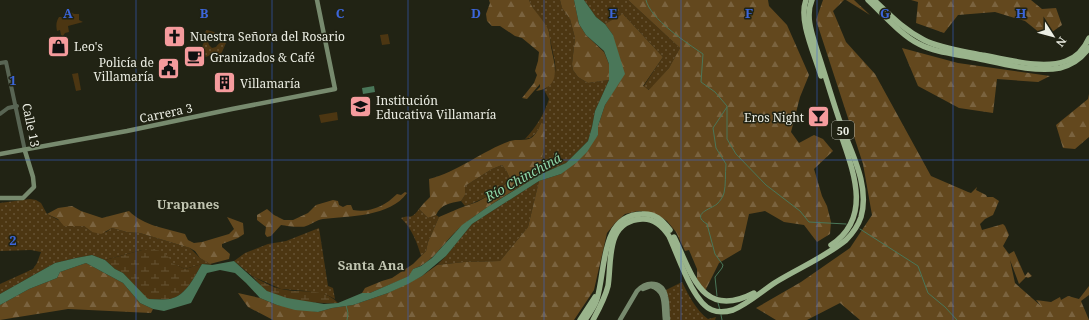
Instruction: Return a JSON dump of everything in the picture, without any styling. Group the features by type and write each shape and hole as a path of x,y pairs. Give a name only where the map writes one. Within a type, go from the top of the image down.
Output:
{"highway":[{"name":"50","path":"593,320 608,286 613,242 623,226 631,221 641,219 652,220 665,230 698,299 709,309 725,312 742,305 778,281 818,258 846,231 855,212 857,188 846,149 804,20 803,9 806,0"},
{"name":"50","path":"585,320 597,300 608,240 613,230 625,219 633,215 646,214 657,217 669,229 694,281 700,290 708,298 720,303 737,301 748,297 845,240 857,226 862,211 863,194 854,158 837,115 813,36 809,19 809,11 812,0"},
{"path":"868,0 913,41 923,46 940,51 1035,69 1045,69 1060,68 1070,64 1082,56 1089,48"},
{"path":"874,0 903,27 917,36 937,45 1027,63 1051,64 1065,62 1071,59 1086,44 1089,38"},
{"path":"580,320 600,286"}],"main road":[{"name":"Carrera 3","path":"0,154 41,148 336,89 317,0"},
{"path":"29,161 31,154 41,148"},
{"name":"Calle 13","path":"0,198 23,198 34,187 29,161 25,151"},
{"path":"621,320 637,291 646,286 657,285 664,292 666,297 668,320"},
{"path":"646,286 654,287 662,293 664,302 664,320"}],"street":[{"name":"Calle 13","path":"0,63 6,62 17,106 25,151"},
{"path":"0,114 8,108 17,106"}],"green space":[{"path":"489,0 529,0 548,29 555,75 550,85 544,89 536,91 540,87 540,84 527,99 522,98 534,83 537,75 535,71 539,52 522,38 515,36 500,26 492,26 487,21 486,14 490,3"},
{"path":"529,0 560,0 562,8 570,19 575,38 572,64 573,70 578,77 588,83 609,80 595,111 588,141 566,163 539,175 544,148 541,123 535,134 525,139 545,110 549,99 544,90 553,79 555,74 555,63 549,31"},
{"path":"560,0 574,0 579,24 586,35 604,52 609,64 609,80 588,83 578,77 573,70 572,64 575,38 570,19 562,8"},
{"path":"584,0 628,0 680,48 669,68 650,90 643,87 663,57 624,15 605,24 596,17"},
{"path":"628,0 768,0 769,6 787,25 809,75 800,97 791,132 799,143 814,135 823,139 833,151 814,169 831,222 830,234 817,242 804,225 784,222 765,211 749,214 741,250 719,263 705,291 697,279 697,269 689,250 685,251 676,232 667,221 647,212 638,211 625,214 607,233 594,290 574,320 273,320 248,307 238,293 260,298 277,305 318,312 353,305 388,293 422,276 437,265 464,262 500,261 528,227 539,181 561,174 598,135 598,126 605,105 614,90 613,35 605,24 623,14 663,57 643,86 649,90 669,68 680,48"},
{"path":"823,0 844,0 833,11 846,42 875,74 931,176 971,193 977,187 976,190 987,197 993,197 999,201 993,215 985,219 980,224 982,230 1003,224 1005,226 1009,235 1003,246 1009,254 1014,251 1025,276 1028,272 1032,276 1028,278 1026,277 1019,284 1010,260 1015,283 1041,306 1036,300 1051,302 1060,297 1061,300 1068,296 1079,299 1089,286 1089,295 1081,301 1089,320 860,320 840,303 807,320 776,320 756,308 801,282 850,248 872,215 863,164 816,20"},
{"path":"846,0 854,0 870,15"},
{"path":"911,0 1031,0 1042,9 1056,8 1062,25 1045,37 1025,21 995,12 958,15 944,33 916,23 918,2"},
{"path":"71,12 74,14 79,14 79,20 83,22 68,26 69,32 65,33 63,36 61,35 60,30 57,31 57,20 59,17 66,17 67,14"},
{"path":"207,30 218,35 215,40 208,38 205,32"},
{"path":"388,34 390,44 382,45 380,35"},
{"path":"204,42 208,42 212,48 216,47 220,43 226,43 222,52 217,57 212,54 206,57 202,54"},
{"path":"902,48 958,63 1050,76 1038,82 997,79 993,113 959,108 918,86"},
{"path":"78,73 81,90 76,91 72,74"},
{"path":"1089,94 1089,137 1075,149 1063,148 1056,125 1088,99"},
{"path":"337,112 338,120 321,123 319,115"},
{"path":"541,123 545,124 544,148 539,175 491,205 463,225 428,261 413,269 410,276 370,293 362,293 365,288 392,278 413,264 426,251 428,242 439,217 477,202 500,189 510,179 502,165 492,169 465,186 465,195 461,201 443,206 436,215 428,218 419,209 430,197 429,179 450,172 500,145 510,141 533,137"},
{"path":"502,165 510,179 489,195 465,206 461,201 465,195 465,186 492,169"},
{"path":"539,181 528,227 500,261 464,262 437,265 472,224"},
{"path":"405,192 407,193 400,201 380,211 357,216 316,221 304,227 281,225 271,236 267,237 265,234 266,227 257,220 257,215 267,209 274,215 284,220 293,220 308,213 316,205 333,200 338,201 339,205 343,207 351,205 353,210 359,211 377,208 397,194 401,195"},
{"path":"30,199 41,203 47,214 70,226 84,226 92,232 106,232 112,228 127,232 140,233 190,248 200,258 212,265 202,264 185,269 142,250 105,260 92,255 55,263 0,294 0,284 33,269 41,252 31,250 0,251 0,203"},
{"path":"72,206 81,211 102,218 129,211 141,220 148,223 185,234 188,240 194,243 229,234 234,229 227,217 243,223 244,234 222,244 222,247 230,254 229,259 210,264 200,258 195,251 190,248 140,233 127,232 112,228 101,234 92,232 84,226 64,226 58,219 47,214 58,208"},
{"path":"419,209 428,218 436,215 439,217 428,242 426,251 421,256 414,236 401,218 412,216"},
{"path":"319,228 328,286 333,288 335,299 327,295 307,291 281,289 252,276 234,261 245,253 268,244 286,241"},
{"path":"142,250 156,250 163,252 170,258 172,263 185,269 202,264 193,280 181,294 170,299 147,299 123,273 115,269 105,260"},
{"path":"86,263 123,283 140,303 153,309 151,313 68,309 0,320 0,305 29,289 57,278 60,272"},
{"path":"252,276 277,288 325,294 338,303 312,302 282,297 265,290"},
{"path":"682,282 696,307 708,319 716,317 715,320 670,320 669,300 666,290"}],"shaded area":[{"path":"574,0 584,0 596,17 605,24 613,35 625,74 605,105 598,126 598,135 587,152 576,163 561,174 539,181 472,224 446,256 422,276 408,284 388,293 353,305 318,312 295,310 260,298 235,273 220,270 207,273 191,303 164,311 153,309 140,303 123,283 86,263 60,272 57,278 29,289 0,305 0,294 55,263 92,255 105,260 115,269 123,273 148,299 170,299 181,294 193,280 202,264 212,265 234,261 267,291 287,298 324,304 338,303 362,293 370,293 409,276 413,269 421,266 432,258 462,225 489,206 539,175 566,163 588,141 595,111 609,80 609,64 604,51 586,35 579,24"},
{"path":"374,86 375,92 363,94 362,88"}],"waterway":[{"path":"646,0 654,15 662,23 703,54 701,82 715,92 727,106 727,139 736,154 766,185 800,211 809,222 846,224"},
{"path":"717,296 715,277 723,265 715,254 707,224 702,220 701,215 703,212 717,204 724,193 726,164 716,148 713,128 727,107"},
{"path":"860,229 918,266 928,293 945,307 957,320"},
{"path":"718,303 720,310"},
{"path":"346,305 348,313 347,320"},
{"path":"721,315 722,320"}],"place":[{"name":"Nuestra Señora del Rosario","path":"174,36"},
{"name":"Leo's","path":"59,46"},
{"name":"Granizados & Café","path":"195,57"},
{"name":"Policía de Villamaría","path":"169,69"},
{"name":"Villamaría","path":"225,83"},
{"name":"Institución Educativa Villamaría","path":"361,107"},
{"name":"Eros Night","path":"819,117"}],"district":[{"name":"Urapanes","path":"188,204"},
{"name":"Santa Ana","path":"371,265"}],"water label":[{"name":"Río Chinchiná","path":"523,177"}]}
